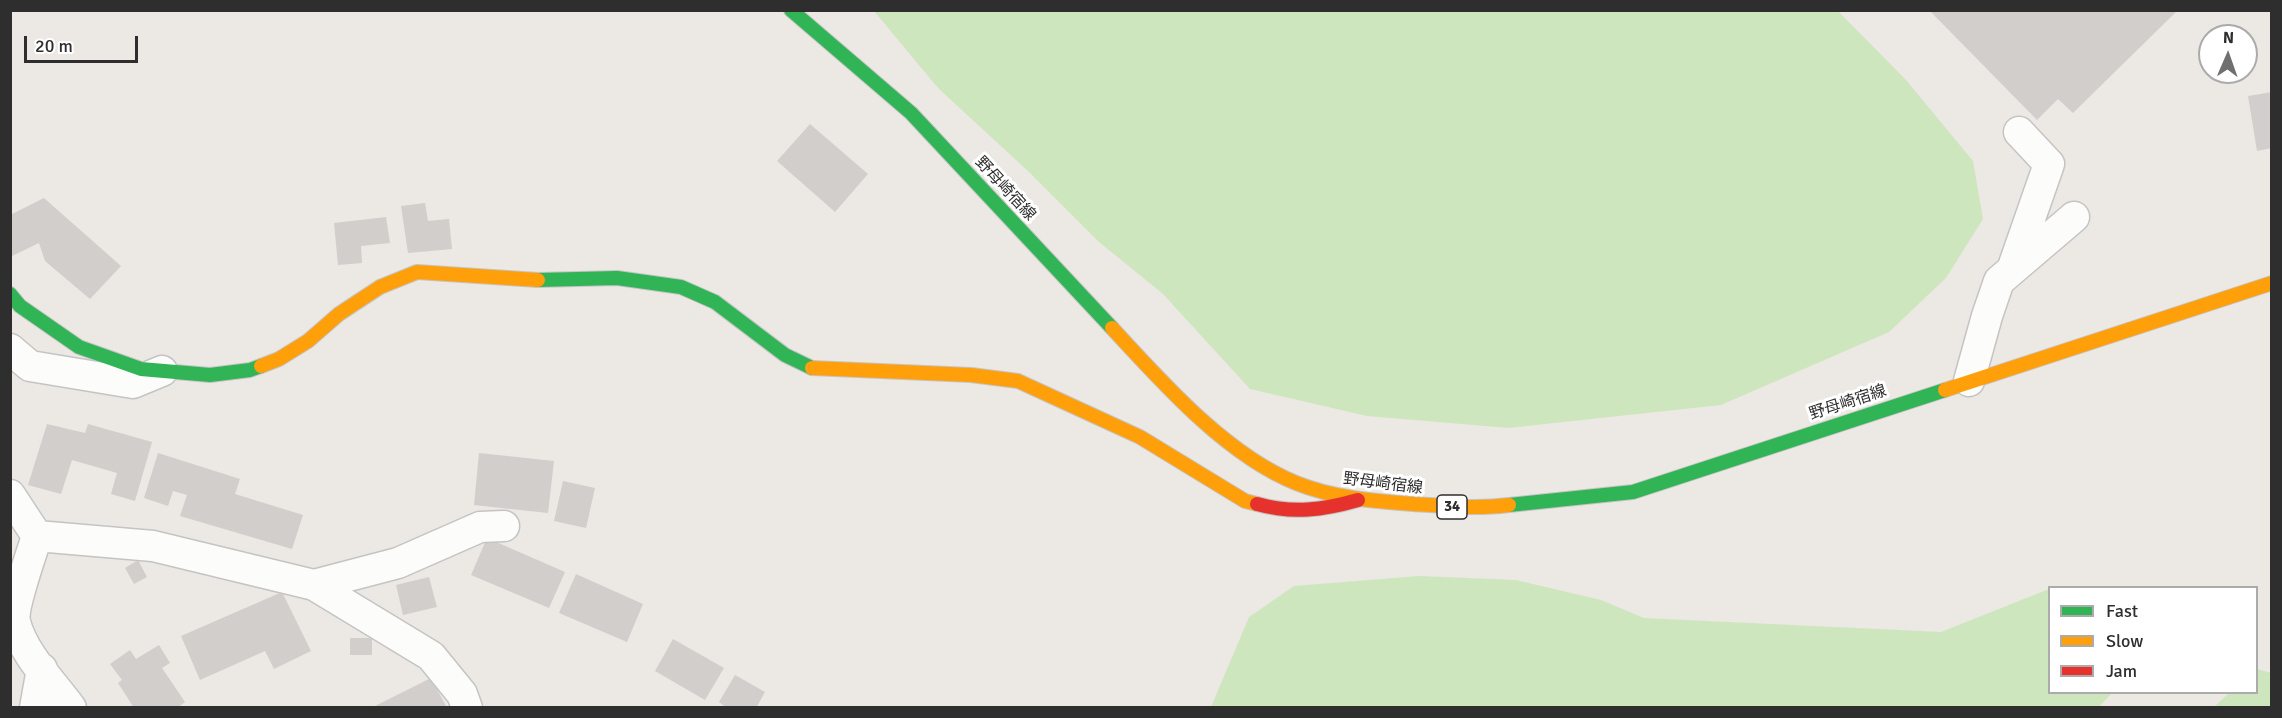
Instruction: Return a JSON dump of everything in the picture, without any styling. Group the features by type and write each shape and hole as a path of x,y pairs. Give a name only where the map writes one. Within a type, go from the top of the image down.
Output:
{"main road":[{"name":"野母崎宿線","path":"791,10 911,113 1177,398 1240,451 1271,472 1298,484 1358,500 1422,506 1482,508 1633,492 2271,283"},
{"path":"10,294 20,306 79,347 141,369 210,375 250,370 279,359 308,341 339,314 380,287 417,272 547,281 617,278 681,286 715,302 785,355 813,368 971,375 1018,381 1140,437 1245,501 1278,510 1326,509 1358,500"}],"street":[{"path":"2012,270 2049,164 2019,132"},
{"path":"1969,381 1987,316 2000,280 2074,217"},
{"path":"13,358 30,366 133,383 162,371"},
{"path":"10,495 37,536"},
{"path":"314,585 399,562 480,527 504,526"},
{"path":"37,536 153,546 314,585 431,656 462,694 467,708"},
{"path":"37,536 16,585 15,620 29,653 71,708"},
{"path":"34,708 42,669"}],"green space":[{"path":"874,11 1838,11 1906,80 1973,161 1983,219 1946,278 1889,332 1721,405 1508,428 1367,416 1250,389 1163,294 1099,242 1029,172 938,88"},
{"path":"1419,576 1516,580 1601,600 1644,618 1941,632 2048,589 2048,694 2111,694 2098,708 1211,707 1249,617 1294,586"},
{"path":"2258,669 2271,673 2271,707 2214,707 2228,694 2258,694"}],"building":[{"path":"1929,10 2178,10 2073,113 2058,99 2037,120"},
{"path":"2272,92 2272,148 2257,151 2248,96"},
{"path":"810,124 868,174 835,212 777,161"},
{"path":"44,198 121,266 90,299 45,261 39,243 10,257 10,215"},
{"path":"425,203 428,221 449,219 452,249 408,253 401,206"},
{"path":"386,217 390,243 361,246 362,263 338,265 334,223"},
{"path":"47,424 85,433 88,424 152,442 135,501 111,494 117,473 72,460 61,494 28,485"},
{"path":"158,453 240,479 235,494 303,515 292,549 180,516 187,495 173,491 168,506 144,498"},
{"path":"479,453 554,461 548,513 474,505"},
{"path":"563,481 595,488 586,528 554,521"},
{"path":"487,538 565,572 549,608 471,575"},
{"path":"138,560 147,577 134,584 125,568"},
{"path":"576,574 643,604 627,642 559,613"},
{"path":"429,577 437,607 403,615 396,585"},
{"path":"282,592 311,651 274,669 265,651 200,680 181,636"},
{"path":"350,638 372,638 372,655 350,655"},
{"path":"673,639 724,668 705,700 655,671"},
{"path":"159,645 170,663 162,668 185,702 177,708 134,708 118,683 122,680 110,664 130,650 136,659"},
{"path":"735,675 765,692 756,708 727,708 719,702"},
{"path":"431,678 447,708 371,708"}],"traffic: fast":[{"path":"791,10 911,113 1112,328"},
{"path":"538,280 617,278 681,287 715,302 785,355 812,368"},
{"path":"10,294 20,306 79,347 141,369 210,375 250,370 261,366"},
{"path":"1509,505 1633,492 1945,390"}],"traffic: slow":[{"path":"261,366 279,359 308,341 339,314 380,287 417,272 538,280"},
{"path":"1945,390 2272,283"},
{"path":"1112,328 1152,371 1220,436 1270,471 1296,483 1339,495 1383,502 1461,507 1509,505"},
{"path":"812,368 971,375 1018,381 1140,437 1245,501 1257,504"}],"traffic: jam":[{"path":"1257,504 1283,509 1308,510 1358,500"}]}
